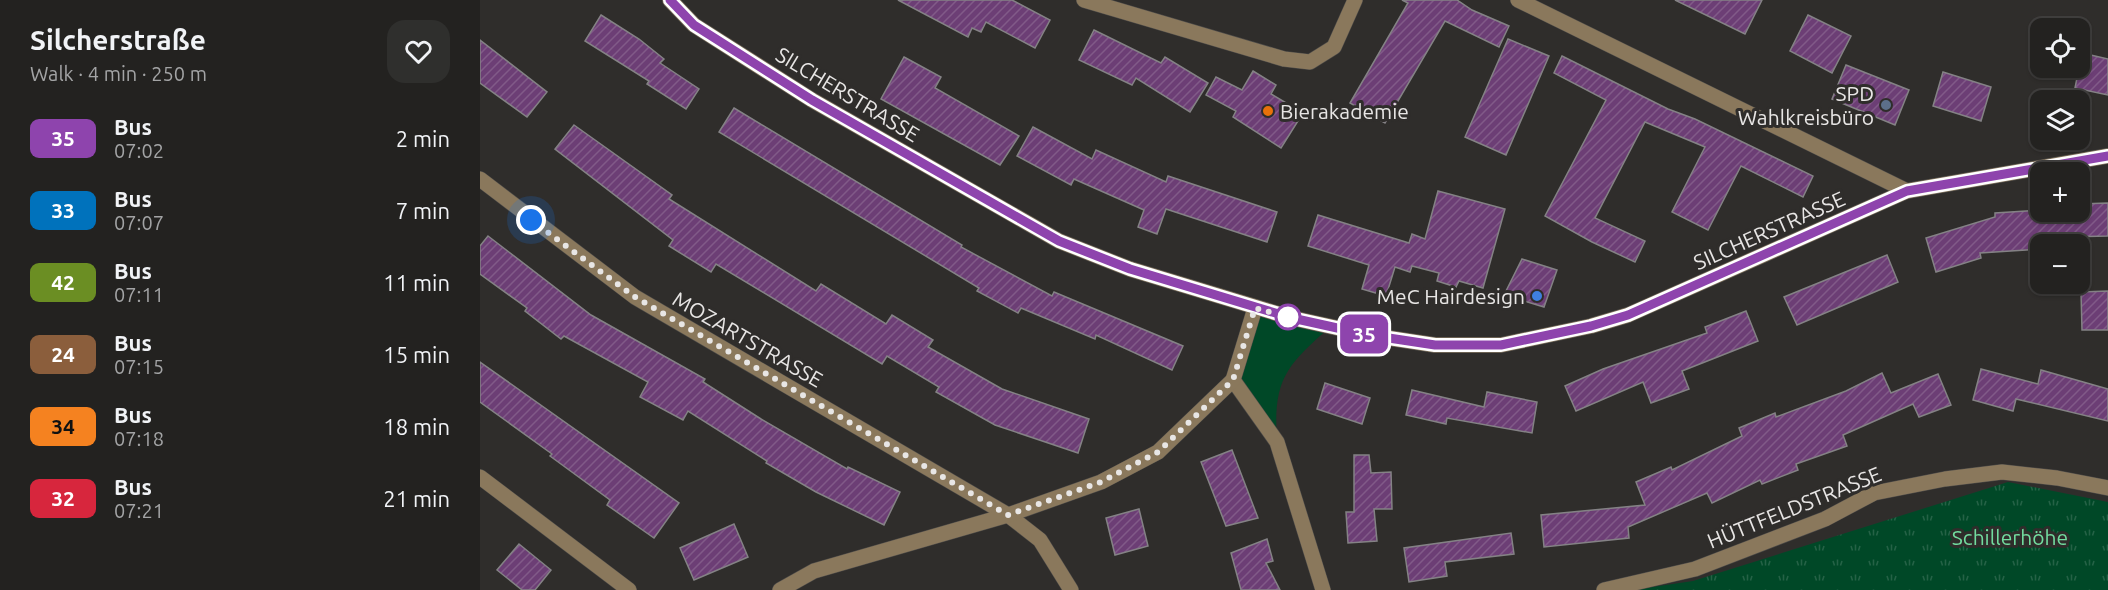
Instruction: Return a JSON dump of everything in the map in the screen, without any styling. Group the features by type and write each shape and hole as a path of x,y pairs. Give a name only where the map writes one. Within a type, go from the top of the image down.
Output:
{"street":[{"name":"SILCHERSTRASSE","path":"670,0 694,25 812,100 1059,241 1130,269 1255,308 1380,337 1435,345 1501,345 1591,326 1628,315 1907,191 2108,156"},
{"path":"1084,0 1284,59 1310,62 1334,47 1355,0"},
{"path":"1518,0 1907,191"},
{"name":"MOZARTSTRASSE","path":"480,179 635,297 1008,515 1040,540 1071,590"},
{"path":"780,590 814,571 1008,515 1101,482 1158,452 1233,380 1255,308"},
{"path":"1233,380 1277,442 1323,590"},
{"name":"HÜTTFELDSTRASSE","path":"1604,590 1695,569 1825,519 1874,493 1945,479 2002,472 2057,478 2108,488"},
{"path":"480,477 629,590"}],"green space":[{"path":"1257,316 1330,327 1302,353 1285,376 1277,404 1277,442 1239,379"},
{"name":"Schillerhöhe","path":"2008,482 2108,502 2108,590 1632,590 1693,581"}],"building":[{"path":"898,0 1012,0 1050,20 1035,48 986,22 981,32 972,28 968,37"},
{"path":"1402,0 1457,0 1472,10 1509,26 1499,47 1445,21 1385,123 1350,103 1408,3"},
{"path":"1675,0 1762,0 1745,34"},
{"path":"601,15 639,39 664,59 660,63 699,89 686,109 647,84 649,81 585,41"},
{"path":"1808,15 1851,36 1832,73 1790,51"},
{"path":"1094,30 1161,63 1165,57 1208,83 1190,112 1136,78 1132,85 1079,60"},
{"path":"1508,39 1549,56 1506,155 1465,137"},
{"path":"480,40 547,92 527,117 480,83"},
{"path":"2090,55 2108,59 2108,95 2075,88 2077,78 2090,78"},
{"path":"1562,56 1668,109 1695,119 1813,176 1803,197 1741,166 1708,230 1672,212 1705,147 1645,122 1595,218 1645,241 1635,262 1545,216 1606,100 1554,73"},
{"path":"904,57 941,77 935,88 1019,136 1000,165 881,99"},
{"path":"1846,65 1909,90 1895,125 1832,99"},
{"path":"1253,71 1276,85 1271,94 1303,113 1281,148 1233,117 1236,111 1206,95 1216,77 1242,90"},
{"path":"1943,72 1991,87 1981,121 1933,106"},
{"path":"734,108 962,245 961,247 1052,296 1054,292 1183,346 1172,370 1096,335 1095,339 1021,308 1018,313 977,291 979,288 719,132"},
{"path":"574,125 672,195 669,199 816,291 821,284 886,324 892,315 933,340 928,347 1002,389 1089,419 1078,453 995,425 936,392 939,387 887,356 882,364 716,264 711,272 669,246 673,240 555,149"},
{"path":"1033,127 1092,159 1096,150 1166,182 1168,176 1277,212 1267,242 1166,209 1157,234 1138,227 1144,210 1074,179 1071,185 1017,156"},
{"path":"1438,191 1505,209 1483,288 1459,281 1456,287 1437,281 1439,273 1412,266 1410,272 1395,267 1386,296 1362,289 1369,265 1308,246 1318,215 1409,243 1412,234 1425,239"},
{"path":"2108,203 2108,236 2030,234 2030,250 1980,253 1981,258 1936,272 1926,238 1995,217 1995,213 2030,211 2030,222 2090,222 2090,204"},
{"path":"488,236 591,315 705,379 703,382 761,419 847,469 848,467 900,492 884,525 816,492 766,463 767,461 688,411 683,420 640,397 648,382 564,336 561,339 525,311 527,308 480,274 480,246"},
{"path":"1887,255 1898,282 1797,325 1784,297"},
{"path":"1522,259 1557,270 1544,307 1504,295"},
{"path":"2108,291 2108,330 2082,330 2081,294 2090,294 2090,292"},
{"path":"1746,311 1758,341 1682,371 1689,389 1651,403 1643,382 1576,411 1565,386 1603,369 1707,333 1705,327"},
{"path":"480,362 679,503 654,538 607,505 610,500 550,456 552,454 480,402"},
{"path":"1981,369 2038,384 2041,370 2108,389 2108,421 2016,399 2013,411 1973,400"},
{"path":"1882,373 1891,393 1938,374 1951,405 1919,417 1913,404 1843,435 1847,446 1796,464 1798,470 1762,484 1760,480 1712,503 1707,493 1628,527 1629,538 1544,547 1541,515 1645,505 1636,482 1671,467 1672,470 1742,436 1739,428 1775,413 1776,417 1846,391"},
{"path":"1325,383 1370,398 1362,424 1317,409"},
{"path":"1412,390 1484,407 1487,392 1537,402 1532,433 1447,418 1446,424 1406,415"},
{"path":"1232,450 1258,518 1226,526 1201,462"},
{"path":"1354,455 1369,455 1371,473 1391,472 1392,509 1374,509 1377,541 1348,543 1346,512 1354,512"},
{"path":"1139,509 1148,546 1115,555 1106,518"},
{"path":"734,524 748,557 694,580 680,548"},
{"path":"1511,533 1514,554 1445,562 1447,576 1409,582 1404,548"},
{"path":"1267,539 1273,561 1266,563 1280,590 1241,590 1231,553"},
{"path":"519,544 551,570 535,590 522,590 497,570"}],"bus line":[{"name":"35","path":"670,0 694,25 812,100 1059,241 1130,269 1255,308 1330,327 1435,345 1501,345 1591,326 1628,315 1907,191 2108,156"}],"place":[{"name":"SPD Wahlkreisbüro","path":"1886,105"},
{"name":"Bierakademie","path":"1268,111"},
{"name":"MeC Hairdesign","path":"1537,296"}],"route":[{"path":"531,220 635,297 1008,515 1101,482 1158,452 1233,380 1255,308 1292,318 1288,317"}]}
